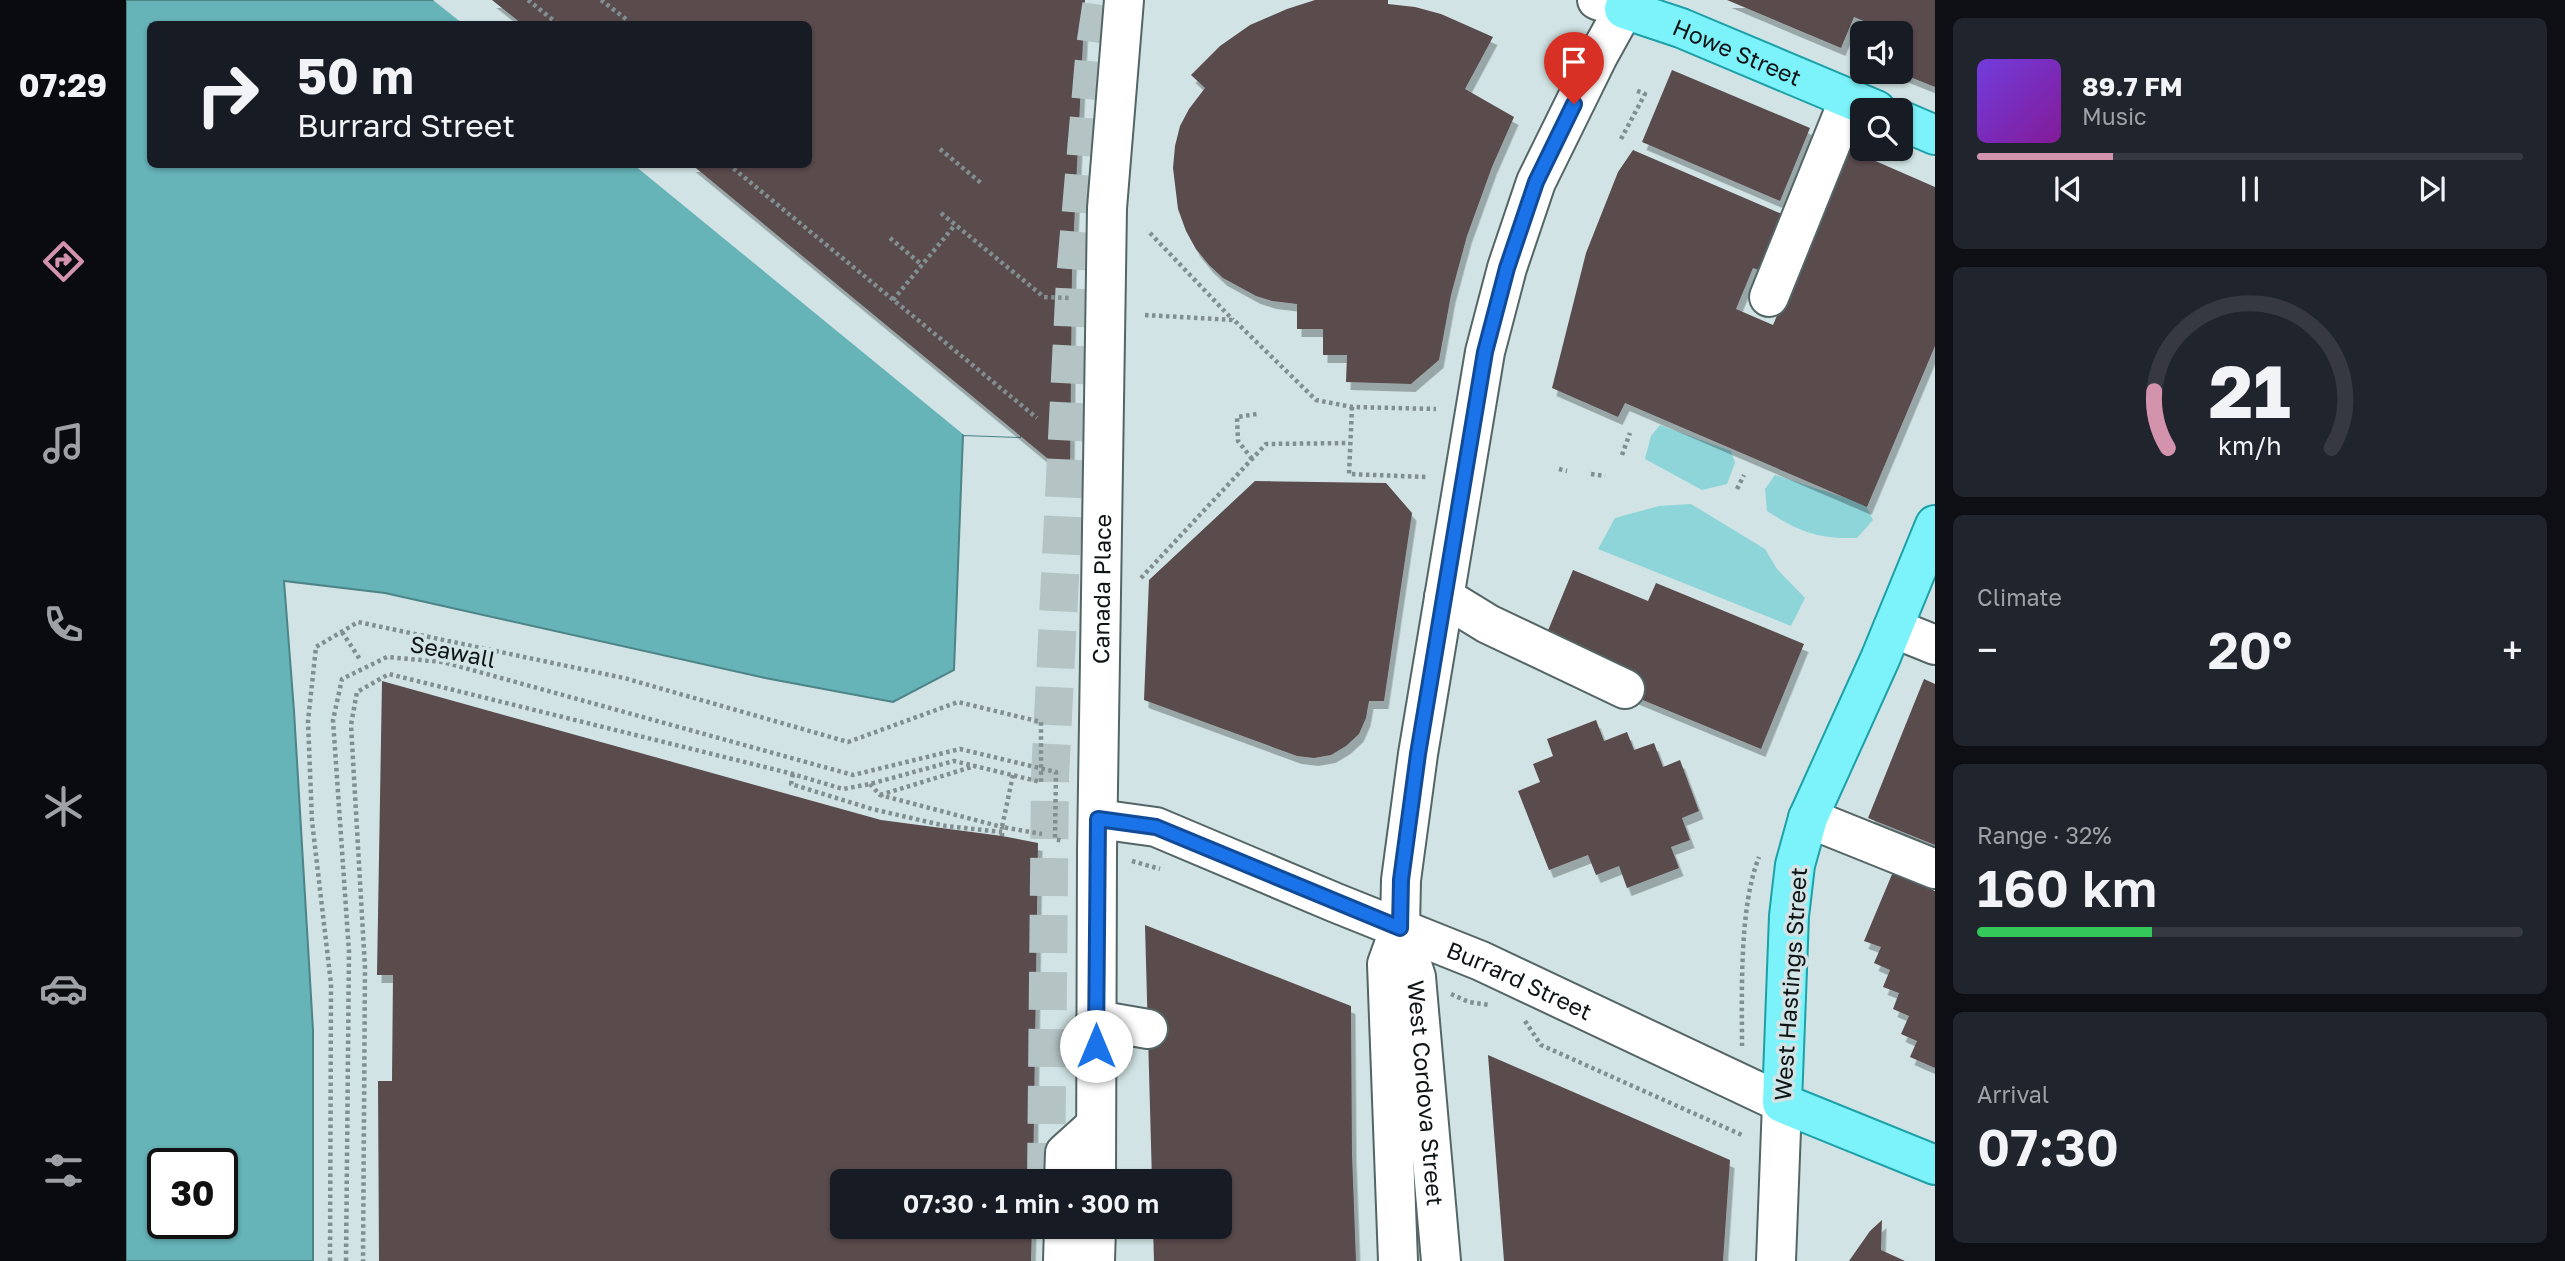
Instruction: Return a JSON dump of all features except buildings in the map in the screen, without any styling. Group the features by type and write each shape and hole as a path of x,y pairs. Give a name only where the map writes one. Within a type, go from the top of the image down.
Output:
{"main road":[{"name":"Howe Street","path":"1616,3 1850,100"},
{"path":"1913,126 1935,135"},
{"name":"West Hastings Street","path":"1782,1103 1789,916 1795,865 1808,818 1893,628 1935,524"},
{"name":"Burrard Street","path":"1782,1103 1935,1165"}],"street":[{"name":"Canada Place","path":"1096,1169 1107,208 1124,0"},
{"name":"West Cordova Street","path":"1399,1251 1387,964 1400,928 1401,880 1418,754 1485,352 1507,268 1536,182 1598,55 1616,3"},
{"path":"1769,297 1850,132"},
{"path":"1444,597 1488,624 1625,689"},
{"path":"1893,628 1935,645"},
{"path":"1808,818 1935,869"},
{"name":"Burrard Street","path":"1098,819 1156,827 1481,961 1782,1103"},
{"name":"West Cordova Street","path":"1400,928 1416,977 1441,1261"},
{"path":"1096,1020 1148,1030"},
{"name":"West Hastings Street","path":"1776,1261 1782,1103"},
{"path":"1064,1169 1065,1153 1096,1125"},
{"path":"1435,1214 1435,1261"},
{"path":"1063,1239 1063,1261"},
{"path":"1096,1239 1096,1261"}],"path":[{"path":"528,0 554,21"},
{"path":"601,0 626,19"},
{"path":"1621,139 1644,94 1635,90"},
{"path":"940,149 981,183"},
{"path":"733,168 1037,418"},
{"path":"941,214 1044,297 1074,298"},
{"path":"893,300 955,225"},
{"path":"1150,233 1316,400 1352,407 1436,409"},
{"path":"890,239 922,265"},
{"path":"1145,315 1234,320"},
{"path":"1352,407 1349,474 1426,477"},
{"path":"1252,459 1238,441 1237,417 1257,414"},
{"path":"1622,455 1630,433"},
{"path":"1141,578 1266,444 1349,443"},
{"path":"1559,469 1567,471"},
{"path":"1591,474 1605,476"},
{"path":"1737,489 1744,475"},
{"path":"330,1261 331,984 312,821 307,721 316,647 358,622 624,678 848,742 957,702 1041,722 1041,782 954,761 843,789 793,774 390,674 357,692 351,726 365,968 363,1261"},
{"path":"342,632 360,661"},
{"name":"Seawall","path":"346,1261 349,952 333,720 342,679 387,657 443,662 853,775 960,749 1041,769"},
{"path":"880,795 976,766"},
{"path":"1041,769 1056,772 1055,839 1059,840"},
{"path":"793,774 791,784 946,826 1042,834"},
{"path":"1002,832 1013,775"},
{"path":"870,784 880,795 1002,832"},
{"path":"840,799 843,789"},
{"path":"1469,1002 1500,1008"},
{"path":"1517,1016 1524,1020 1541,1045 1742,1135"}],"shaded area":[{"path":"126,0 1045,0 1020,437 963,435 954,670 893,702 765,678 385,593 284,581 313,1030 313,1261 126,1261"},
{"path":"1660,425 1731,451 1735,463 1727,484 1702,490 1645,459 1651,436"},
{"path":"1775,475 1865,504 1873,520 1857,538 1810,533 1789,524 1767,511 1765,489"},
{"path":"1691,504 1765,549 1777,569 1805,598 1791,626 1598,549 1615,518 1659,506"}],"pier":[{"path":"433,0 1045,0 1020,437 964,435 638,168 812,168 812,21 459,21"}],"tunnel":[{"path":"1046,1169 1050,777 1075,279 1095,47 1102,0"}],"route":[{"path":"1096,1046 1098,819 1156,827 1400,928 1401,880 1418,754 1485,352 1507,268 1536,182 1574,104"}]}
